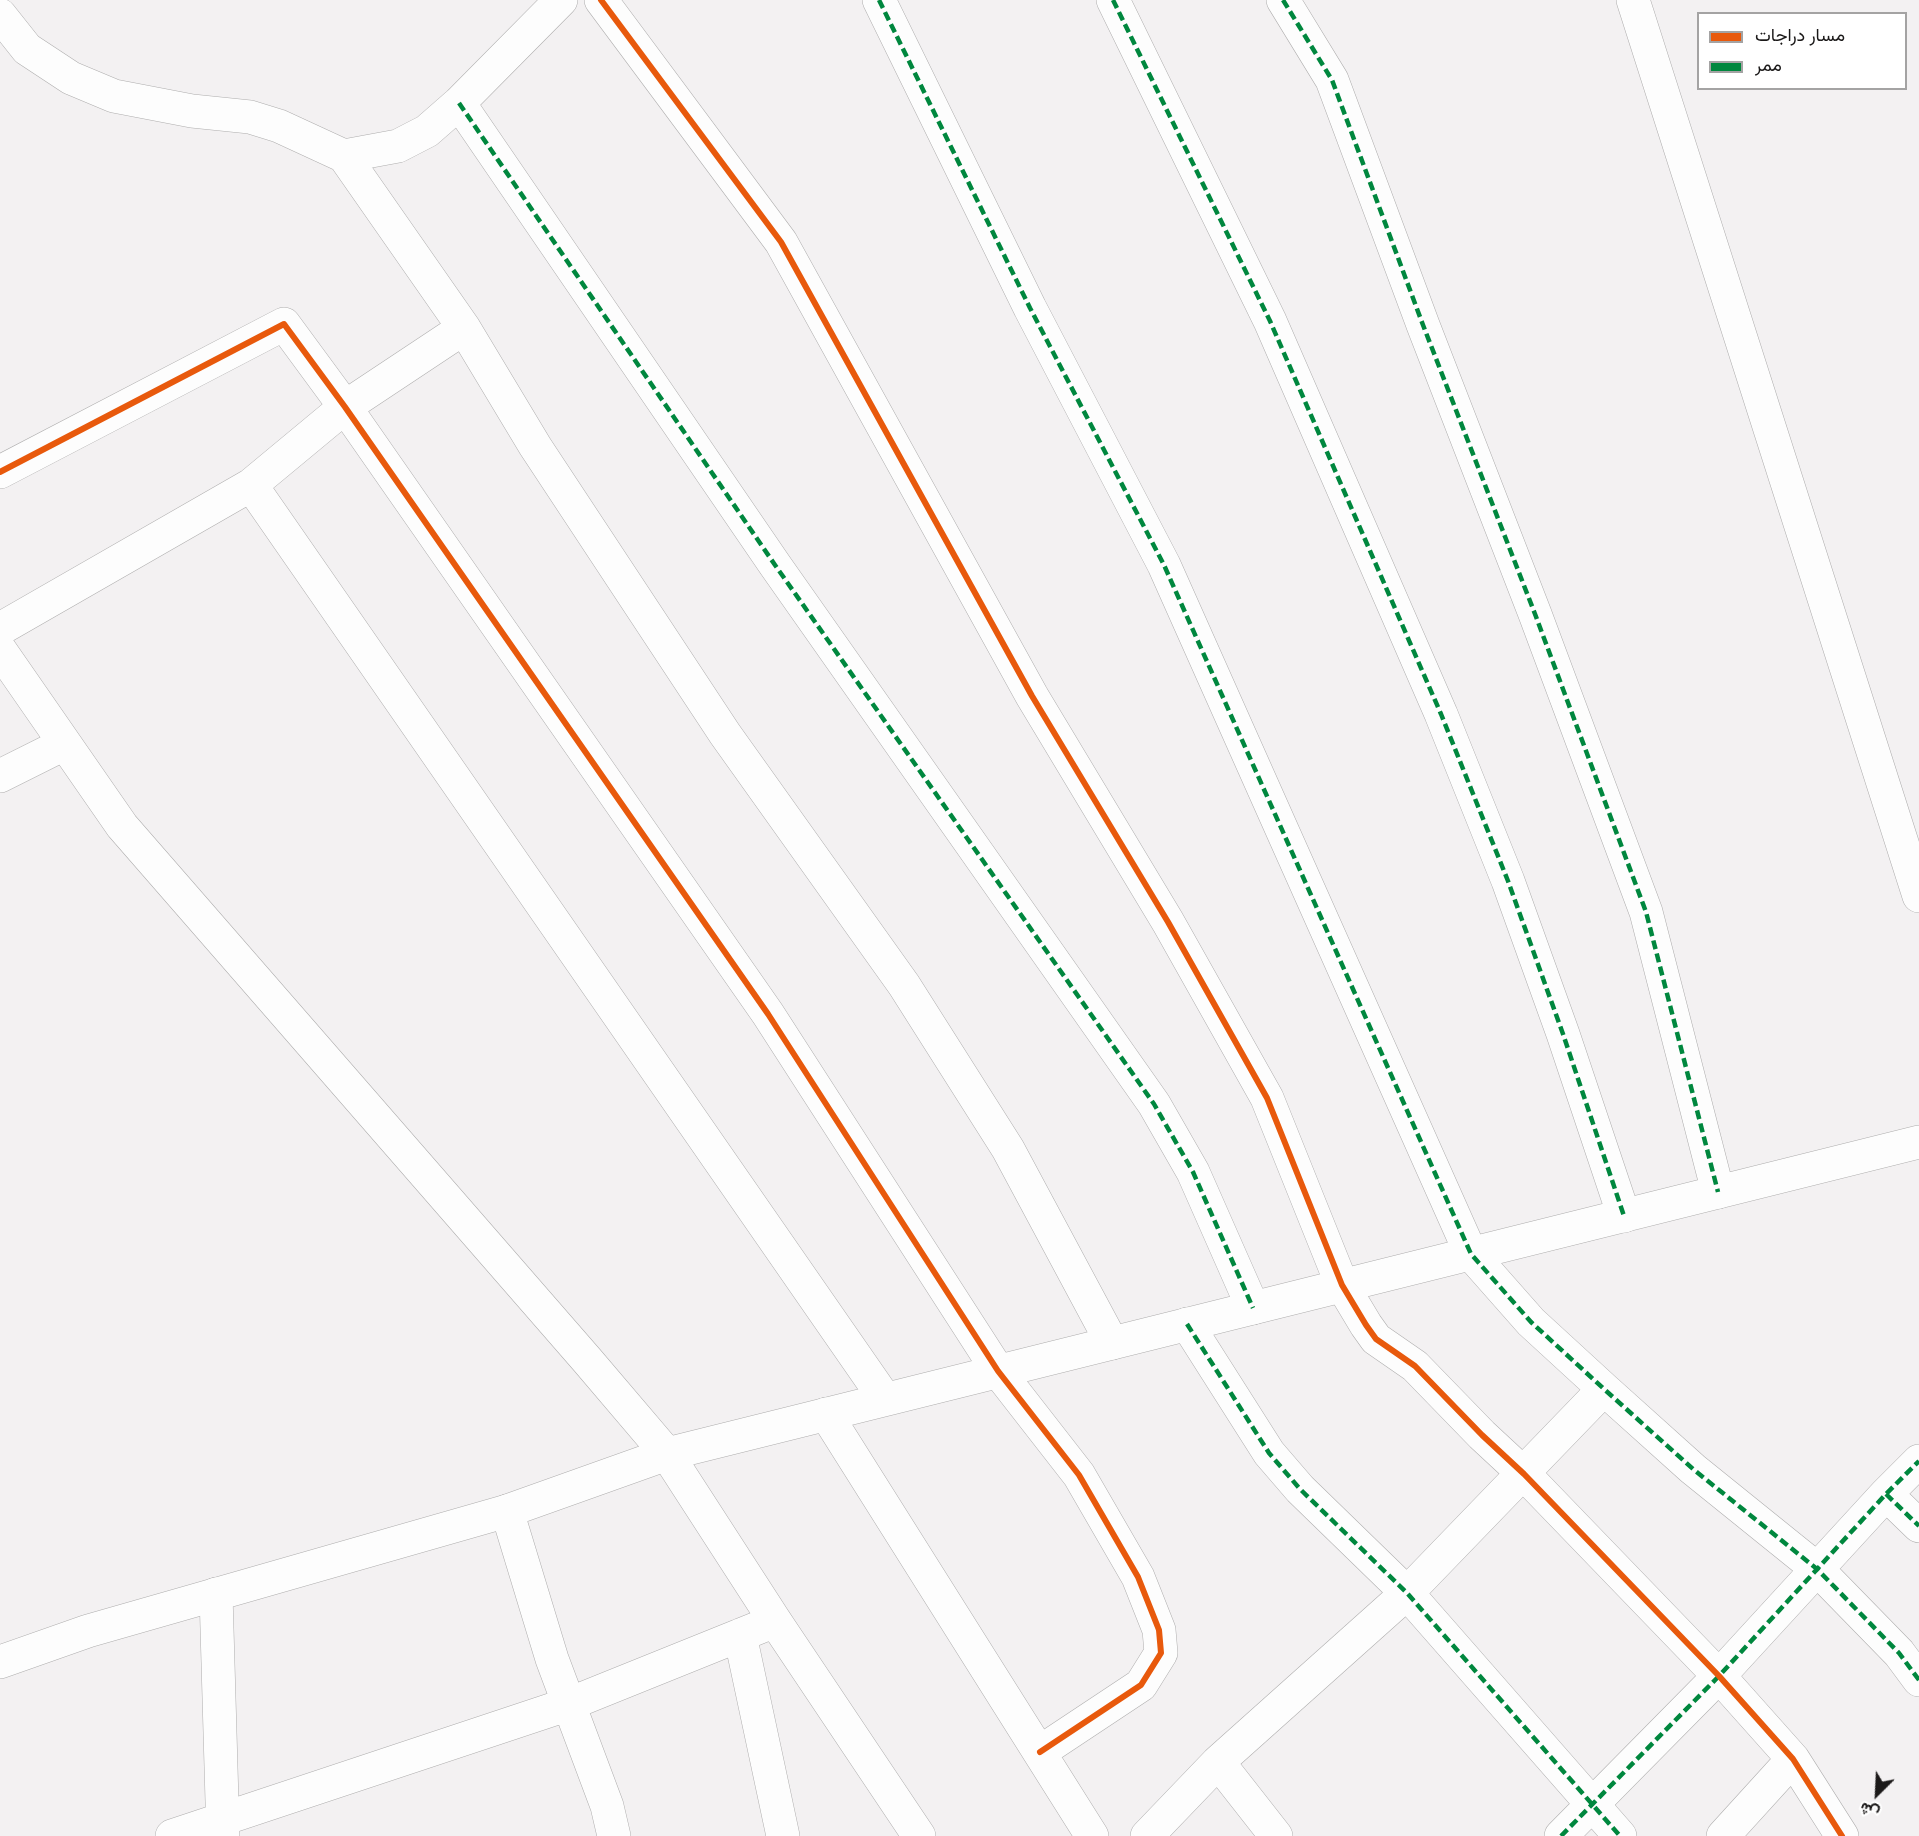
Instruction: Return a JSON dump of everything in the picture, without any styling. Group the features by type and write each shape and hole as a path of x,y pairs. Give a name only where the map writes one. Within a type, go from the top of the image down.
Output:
{"street":[{"path":"344,156 398,146 427,131 459,104 561,0"},
{"path":"601,0 781,242 1032,696 1168,922 1268,1098 1342,1285 1376,1339 1415,1366 1482,1435 1524,1474 1719,1676 1793,1759 1842,1836"},
{"path":"879,0 1030,308 1164,565 1471,1254 1531,1322 1604,1389 1693,1469 1817,1569 1899,1653 1919,1680"},
{"path":"1113,0 1270,321 1441,714 1508,881 1563,1034 1624,1216"},
{"path":"1283,0 1332,80 1646,912 1718,1192"},
{"path":"1633,0 1919,896"},
{"path":"0,15 27,49 71,78 114,96 192,111 250,117 279,126 344,156 464,328 534,446 725,734 910,995 1008,1149 1112,1343"},
{"path":"459,104 782,574 1154,1104 1193,1172 1253,1308"},
{"path":"0,472 284,324 345,407 768,1014 998,1371 1079,1475 1138,1577 1159,1630 1161,1653 1141,1685 1040,1752"},
{"path":"0,629 252,485 345,407 464,328"},
{"path":"252,485 885,1399"},
{"path":"0,650 122,826 667,1454 775,1621 919,1836"},
{"path":"0,776 64,744"},
{"path":"0,1662 88,1631 507,1511 667,1454 1919,1142"},
{"path":"1187,1324 1269,1453 1300,1489 1407,1593 1620,1836"},
{"path":"1147,1836 1218,1762 1407,1593 1604,1389"},
{"path":"826,1414 1092,1836"},
{"path":"1561,1836 1719,1676 1919,1461"},
{"path":"1886,1494 1919,1526"},
{"path":"507,1511 552,1659 607,1806 614,1836"},
{"path":"216,1594 223,1827"},
{"path":"172,1836 223,1827 569,1704 775,1621"},
{"path":"740,1635 783,1836"},
{"path":"1723,1836 1793,1759"},
{"path":"1218,1762 1276,1836"}],"marked path":[{"path":"879,0 1030,308 1164,565 1471,1254 1531,1322 1604,1389 1693,1469 1817,1569 1899,1653 1919,1680"},
{"path":"1113,0 1270,321 1441,714 1508,881 1563,1034 1624,1216"},
{"path":"1283,0 1332,80 1646,912 1718,1192"},
{"path":"459,103 775,565 1154,1104 1193,1172 1253,1308"},
{"path":"1187,1324 1269,1453 1300,1489 1407,1593 1620,1836"},
{"path":"1561,1836 1719,1676 1919,1461"},
{"path":"1886,1494 1919,1526"}],"cycle path":[{"path":"601,0 781,242 1032,696 1168,922 1267,1098 1342,1285 1366,1325 1376,1339 1415,1366 1482,1435 1524,1474 1719,1676 1793,1759 1842,1836"},
{"path":"0,472 284,324 345,407 768,1014 998,1371 1079,1475 1138,1577 1159,1630 1161,1653 1141,1685 1040,1752"}]}
